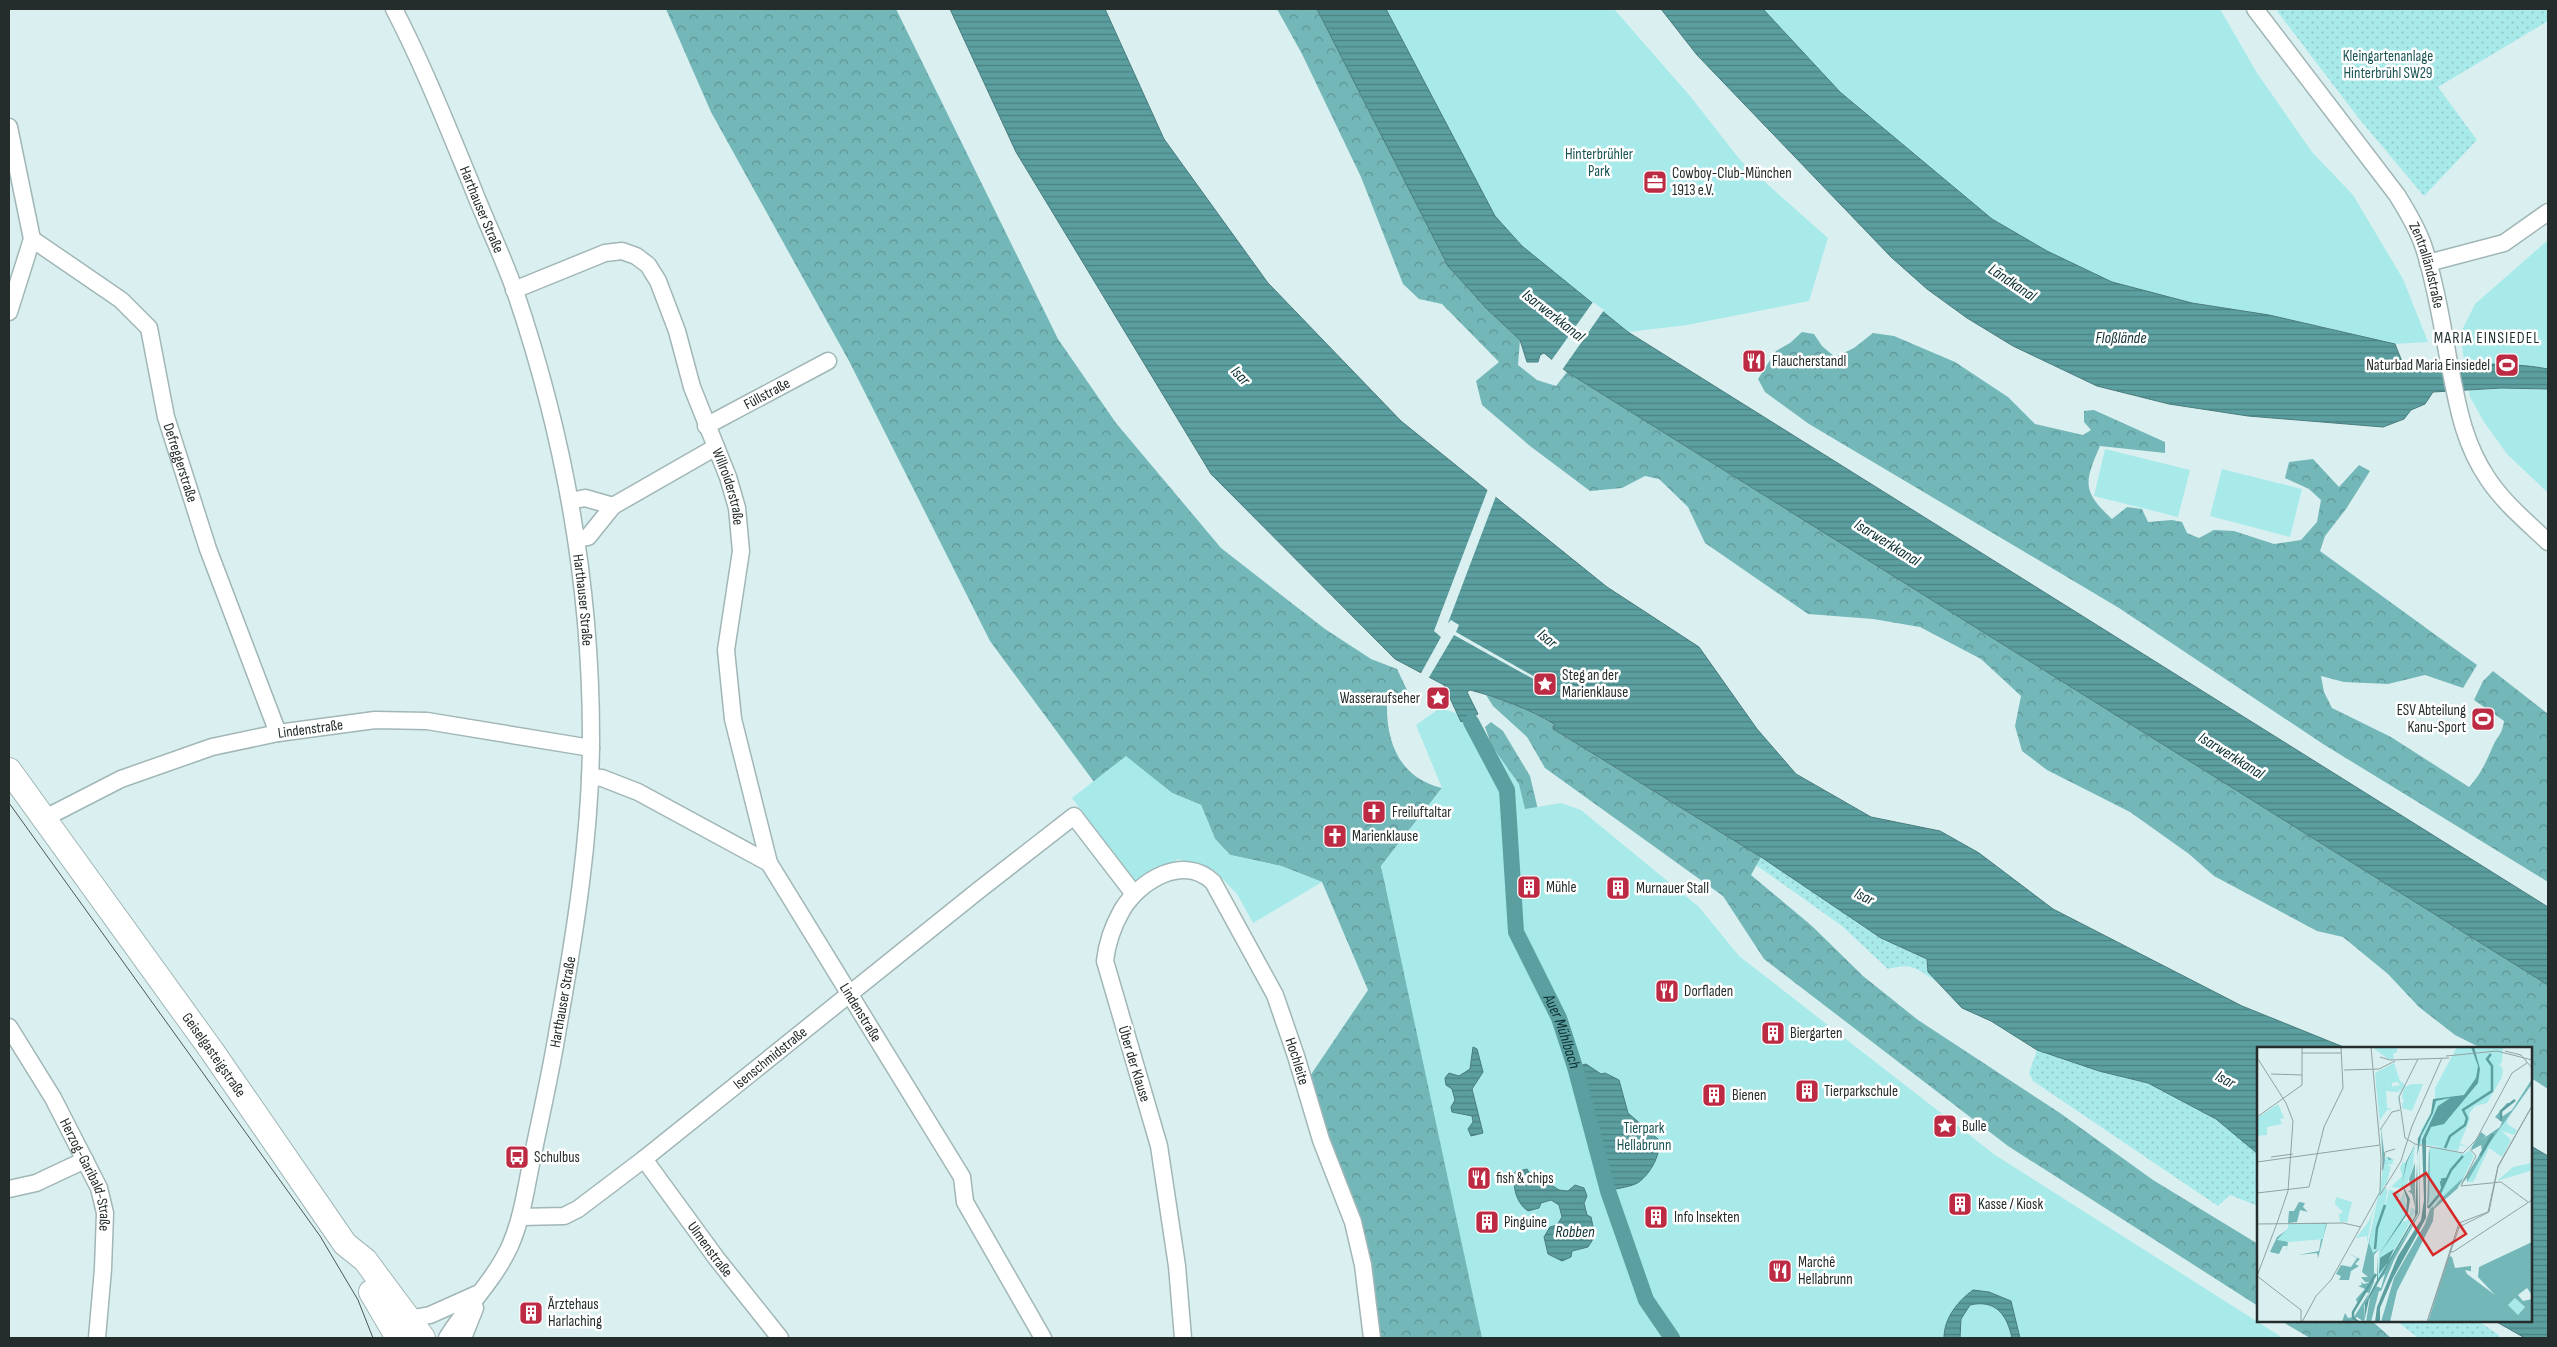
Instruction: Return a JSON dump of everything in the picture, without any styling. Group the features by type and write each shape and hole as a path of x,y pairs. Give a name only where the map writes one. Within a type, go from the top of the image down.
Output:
{"main road":[{"name":"Geiselgasteigstraße","path":"9,770 214,1053 345,1244 355,1266 403,1329"},
{"path":"403,1329 423,1338"}],"street":[{"name":"Harthauser Straße","path":"394,9 435,94 514,290 550,416 577,539 589,665 591,748 586,838 570,961 551,1072 520,1217"},
{"name":"Zentralländstraße","path":"2255,9 2397,195 2423,246 2428,263 2448,357 2455,402 2466,437 2487,479 2516,513 2548,542"},
{"path":"9,128 32,239 9,312"},
{"path":"2428,263 2504,243 2548,212"},
{"name":"Defreggerstraße","path":"32,239 121,300 149,328 166,417 178,457 208,549 278,733"},
{"name":"Willroiderstraße","path":"514,290 605,253 622,251 636,256 648,265 658,281 677,331 692,387 731,485 737,508 741,551 726,650 733,719 769,863"},
{"name":"Füllstraße","path":"706,426 828,361"},
{"path":"577,539 588,537 613,506 716,447"},
{"path":"570,501 585,498 613,506"},
{"name":"Lindenstraße","path":"45,818 106,786 164,762 212,747 278,733 375,720 428,721 591,748"},
{"path":"590,777 602,778 638,792 769,863"},
{"name":"Isenschmidstraße","path":"520,1217 564,1216 578,1210 1074,816 1134,894"},
{"name":"Lindenstraße","path":"769,863 962,1177 965,1202 1043,1338"},
{"name":"Hochleite","path":"1134,894 1159,876 1174,870 1191,870 1206,875 1213,882 1229,908 1274,995 1296,1056 1321,1140 1353,1222 1363,1264 1372,1338"},
{"name":"Über der Klause","path":"1134,894 1123,908 1108,940 1105,961 1159,1146 1177,1266 1183,1338"},
{"name":"Herzog-Garibald-Straße","path":"9,1026 53,1098 99,1188 105,1213 103,1270 96,1338"},
{"name":"Ulmenstraße","path":"644,1159 780,1338"},
{"path":"9,1189 36,1182 85,1160"},
{"path":"447,1338 500,1266 511,1244 520,1217"},
{"path":"403,1329 481,1292"},
{"path":"463,1338 481,1292"}],"green space":[{"path":"666,9 896,9 1058,339 1116,423 1221,548 1325,629 1371,659 1397,669 1407,690 1387,703 1389,732 1393,745 1398,757 1416,776 1442,788 1381,866 1500,1338 1378,1338 1368,1249 1360,1217 1329,1138 1310,1076 1368,990 1322,882 1281,866 1230,855 1215,839 1201,805 1172,793 1126,757 1094,782 990,641 849,361 711,112"},
{"path":"1277,9 1317,9 1448,266 1487,309 1520,340 1518,365 1537,380 1556,386 1567,372 2548,985 2548,1089 2532,1079 2532,1047 2479,1047 2455,1035 2419,1007 2388,974 2343,937 2317,931 2214,876 2189,854 2130,812 2047,770 2022,751 2015,726 2021,696 1981,659 1920,627 1873,619 1808,614 1705,543 1688,507 1659,479 1645,476 1622,488 1590,491 1530,446 1482,405 1476,381 1499,362 1442,304 1419,299 1403,284 1361,177 1302,54"},
{"name":"Hinterbrühler Park","path":"1386,9 1614,9 1690,96 1741,161 1828,238 1809,301 1687,325 1628,332 1522,246 1495,216"},
{"path":"1763,9 2220,9 2257,73 2312,152 2353,195 2403,279 2428,342 2395,344 2269,315 2192,303 2112,282 2047,251 1992,219 1840,92"},
{"name":"Kleingartenanlage Hinterbrühl SW29","path":"2281,9 2548,9 2548,21 2438,87 2477,140 2424,196 2360,120 2277,11"},
{"name":"Naturbad Maria Einsiedel","path":"2548,240 2548,493 2507,454 2484,422 2470,397 2460,334 2475,304"},
{"path":"1802,332 1814,334 1822,346 1835,357 1854,348 1873,333 1894,336 1955,362 2008,397 2035,424 2083,435 2091,430 2084,422 2084,411 2094,410 2165,442 2165,453 2100,446 2091,469 2089,486 2095,501 2112,519 2127,507 2142,509 2148,522 2172,520 2182,522 2187,533 2199,538 2214,530 2234,531 2274,544 2301,540 2317,522 2321,500 2309,489 2285,478 2289,462 2313,459 2339,487 2359,465 2370,471 2346,509 2325,536 2320,551 2477,665 2463,688 2425,675 2388,684 2344,682 2321,676 2324,692 2332,708 2391,737 2469,787 2483,768 2503,726 2504,721 2474,700 2483,681 2493,671 2548,714 2548,882 2323,744 2119,608 1809,424 1765,392 1758,379 1776,351 1790,343"},
{"path":"2105,449 2190,470 2178,517 2094,496"},
{"path":"2222,469 2302,489 2290,537 2210,516"},
{"path":"1486,695 1513,704 1547,721 1555,726 1554,730 1761,857 1751,875 1812,926 1863,976 1918,1020 2060,1113 2153,1180 2257,1243 2257,1305 2008,1146 1764,959 1723,896 1545,768 1527,737 1493,706"},
{"name":"Tierpark Hellabrunn","path":"1440,708 1472,718 1519,784 1525,809 1561,803 1581,810 1699,907 1739,956 1995,1155 2283,1338 1482,1338 1381,866 1442,788 1416,725"},
{"path":"1491,722 1503,731 1530,776 1540,818 1568,891 1499,767 1485,727"},
{"path":"1126,756 1172,793 1201,805 1215,839 1230,855 1281,866 1322,882 1253,923 1237,894 1214,870 1178,859 1138,885 1072,798"},
{"path":"1761,857 1881,938 1927,959 1928,972 1937,982 1914,968 1903,966 1888,969 1842,926 1756,865"},
{"path":"2037,1050 2099,1071 2148,1083 2216,1119 2257,1153 2257,1206 2230,1195 2218,1206 2033,1081 2029,1073"},
{"path":"2283,1322 2373,1322 2391,1338 2310,1338"},
{"path":"2398,1322 2480,1322 2499,1335 2499,1338 2418,1338"}],"water":[{"name":"Isar","path":"950,9 1105,9 1164,139 1268,283 1401,421 1607,587 1699,647 1757,729 1796,774 1871,817 1940,831 1979,853 2053,909 2242,1006 2344,1047 2257,1047 2257,1153 2216,1119 2148,1083 2099,1071 2037,1050 1991,1021 1962,1008 1928,972 1927,959 1881,938 1761,857 1553,729 1555,725 1535,713 1492,696 1470,690 1467,692 1478,714 1461,722 1444,685 1395,659 1211,474 1016,152"},
{"name":"Isarwerkkanal","path":"1317,9 1386,9 1495,216 1522,246 1628,332 2548,907 2548,985 1567,372 1544,353 1540,355 1538,362 1527,362 1520,340 1487,309 1448,266"},
{"name":"Floßlände","path":"1661,9 1763,9 1840,92 1992,219 2047,251 2112,282 2192,303 2269,315 2395,344 2405,369 2477,364 2532,366 2548,369 2548,389 2501,388 2433,392 2425,404 2411,410 2404,419 2383,427 2248,416 2169,404 2097,386 2013,346 1967,318 1927,289 1891,257 1697,55"},
{"path":"1473,1047 1477,1049 1483,1072 1472,1089 1483,1133 1471,1136 1468,1129 1473,1122 1472,1116 1452,1112 1451,1107 1455,1100 1452,1089 1446,1085 1445,1078 1449,1073 1459,1076 1470,1069"},
{"name":"Auer Mühlbach","path":"1586,1064 1601,1074 1605,1073 1619,1080 1628,1113 1659,1140 1654,1163 1647,1174 1636,1184 1608,1191 1575,1067"},
{"path":"2532,1147 2548,1156 2548,1338 2525,1338 2497,1322 2532,1322"},
{"name":"Robben","path":"1527,1169 1532,1177 1544,1185 1548,1183 1559,1190 1568,1191 1575,1185 1584,1188 1587,1196 1584,1203 1587,1215 1591,1217 1595,1236 1588,1247 1572,1251 1571,1257 1562,1261 1548,1254 1544,1237 1550,1227 1557,1225 1562,1217 1559,1205 1551,1200 1541,1203 1539,1208 1528,1211 1520,1203 1514,1183 1515,1172"},
{"path":"1973,1290 1989,1292 2011,1301 2020,1338 2012,1338 2007,1322 1999,1311 1987,1304 1979,1304 1970,1305 1961,1319 1960,1338 1944,1338 1949,1317 1962,1299"}],"pier":[{"path":"1593,302 1604,310 1562,370 1551,361"},
{"path":"1488,489 1496,496 1448,623 1451,620 1459,625 1456,632 1547,684 1546,686 1454,635 1428,679 1420,675 1441,637 1434,631"}],"waterway":[{"name":"Auer Mühlbach","path":"1471,722 1507,790 1516,932 1559,1018 1575,1067 1608,1191 1646,1300 1672,1338"}],"tram line":[{"path":"9,803 320,1236 358,1300 373,1338"}],"place":[{"name":"Cowboy-Club-München 1913 e.V.","path":"1655,182"},
{"name":"Flaucherstandl","path":"1754,361"},
{"name":"Naturbad Maria Einsiedel","path":"2507,365"},
{"name":"Steg an der Marienklause","path":"1545,684"},
{"name":"Wasseraufseher","path":"1438,698"},
{"name":"ESV Abteilung Kanu-Sport","path":"2483,719"},
{"name":"Freiluftaltar","path":"1374,812"},
{"name":"Marienklause","path":"1335,836"},
{"name":"Mühle","path":"1529,887"},
{"name":"Murnauer Stall","path":"1618,888"},
{"name":"Dorfladen","path":"1667,991"},
{"name":"Biergarten","path":"1773,1033"},
{"name":"Tierparkschule","path":"1807,1091"},
{"name":"Bienen","path":"1714,1095"},
{"name":"Bulle","path":"1945,1126"},
{"name":"Schulbus","path":"517,1157"},
{"name":"fish & chips","path":"1479,1178"},
{"name":"Kasse / Kiosk","path":"1960,1204"},
{"name":"Info Insekten","path":"1656,1217"},
{"name":"Pinguine","path":"1487,1222"},
{"name":"Marchê Hellabrunn","path":"1780,1271"},
{"name":"Ärztehaus Harlaching","path":"531,1313"}],"district":[{"name":"MARIA EINSIEDEL","path":"2487,338"}],"water label":[{"name":"Ländkanal","path":"2012,283"}]}
